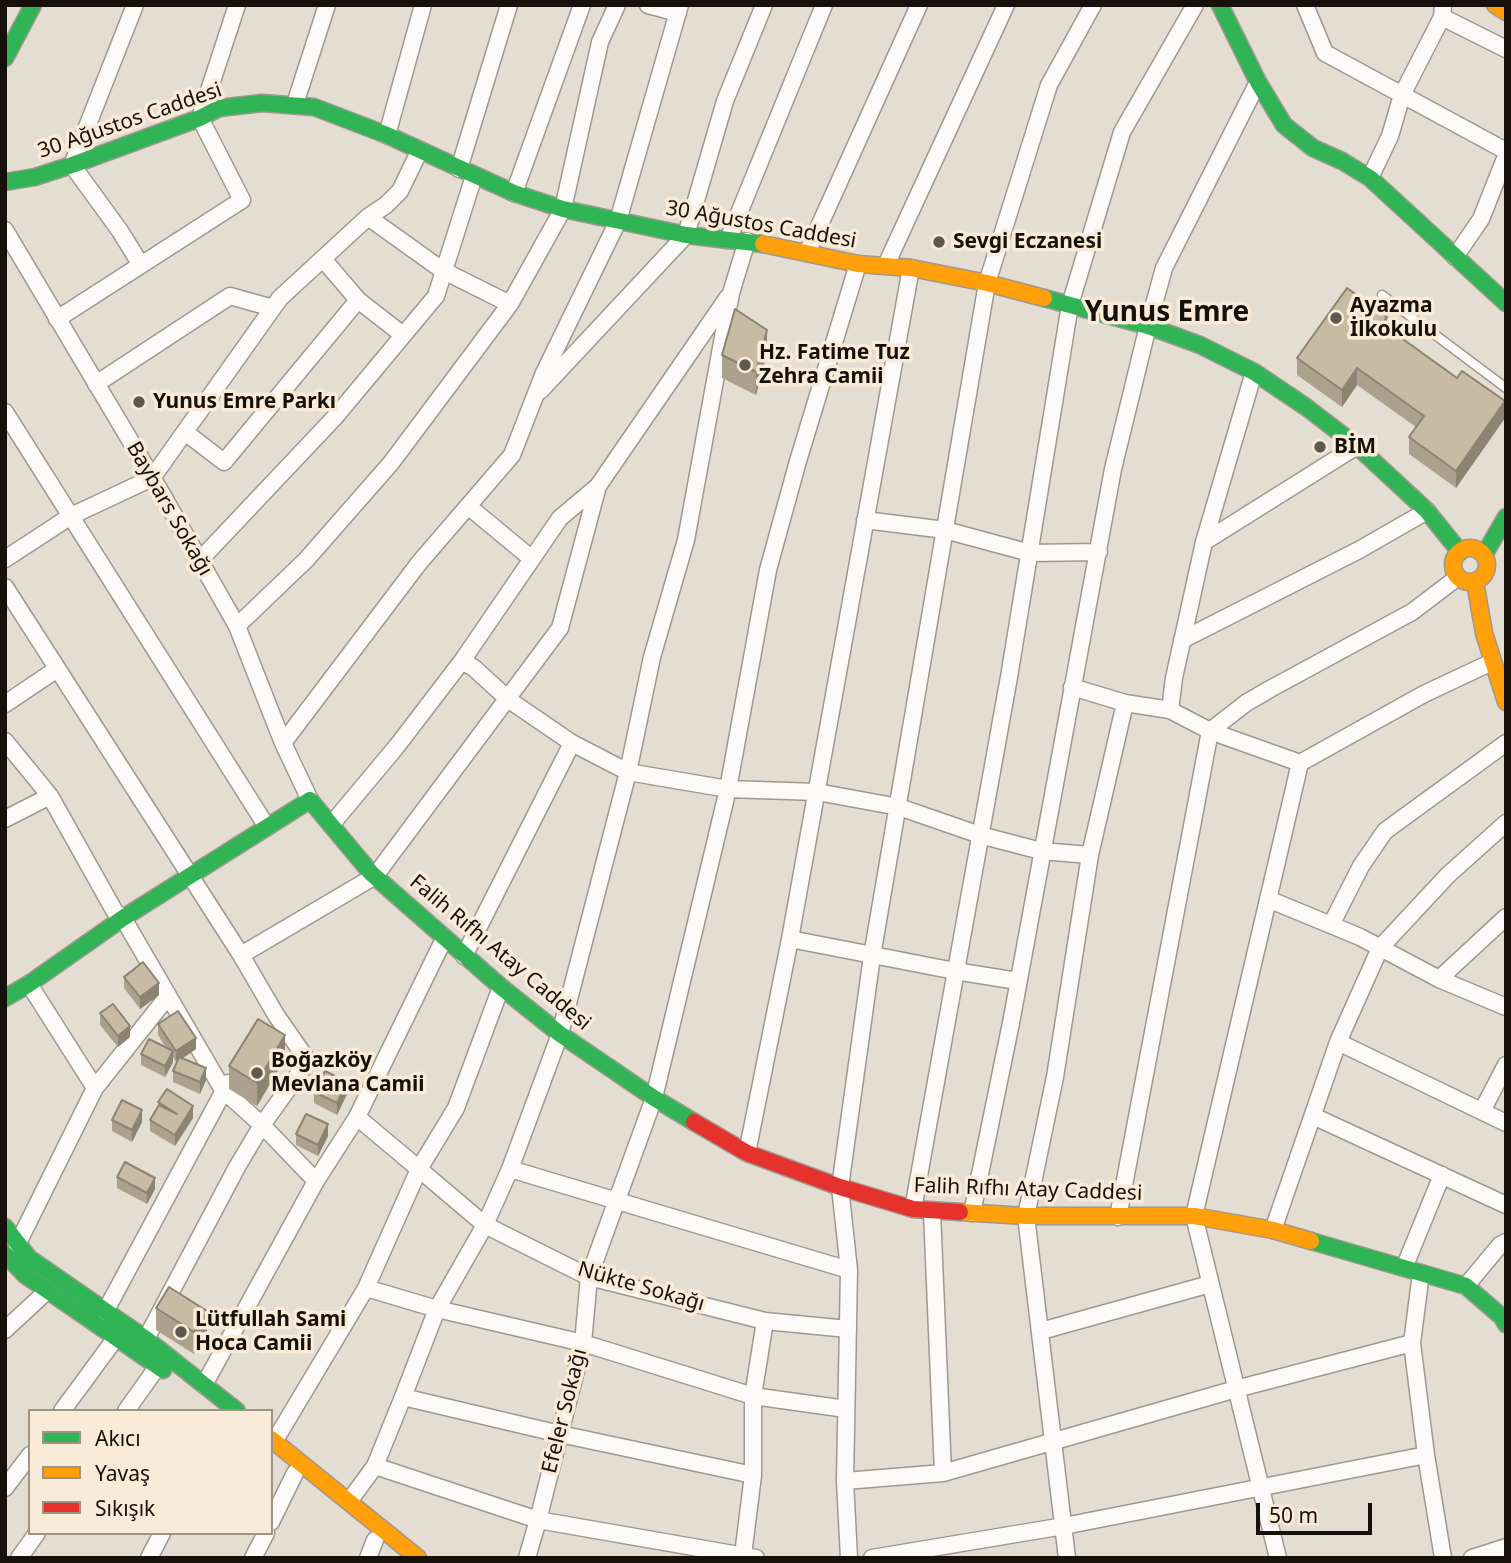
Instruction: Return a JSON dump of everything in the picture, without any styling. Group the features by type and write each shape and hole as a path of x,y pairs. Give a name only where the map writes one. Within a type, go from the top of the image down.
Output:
{"main road":[{"path":"5,58 33,5"},
{"path":"1220,5 1258,82 1284,125 1296,136 1370,178 1506,303"},
{"path":"1495,5 1506,12"},
{"name":"30 Ağustos Caddesi","path":"5,182 35,177 72,165 200,118 219,108 295,104 314,107 387,135 514,193 563,209 686,235 747,241 858,264 911,268 987,283 1147,326 1200,345 1254,372 1357,446 1427,511 1460,552"},
{"path":"1484,555 1503,528"},
{"path":"1475,549 1484,555 1484,576 1475,582 1463,581 1455,573 1454,561 1460,552 1475,549"},
{"path":"1475,582 1478,608 1492,662 1504,692"},
{"path":"5,998 30,984 123,918 310,800"},
{"name":"Falih Rıfhı Atay Caddesi","path":"310,800 375,876 501,987 560,1034 654,1098 747,1153 840,1187 932,1212 1026,1216 1194,1216 1273,1230 1466,1286 1502,1317 1506,1324"},
{"path":"5,1227 11,1250 25,1275 219,1409"},
{"path":"11,1250 29,1258 146,1339 234,1409"},
{"path":"273,1445 295,1473 394,1558"},
{"path":"273,1445 350,1500 418,1558"}],"street":[{"path":"135,5 72,165 141,265"},
{"path":"57,319 242,200 200,118 237,5"},
{"path":"295,104 327,5"},
{"path":"387,135 423,5"},
{"path":"458,169 509,5"},
{"path":"514,193 582,5"},
{"path":"237,626 306,560 391,463 510,304 563,209 600,42 617,5"},
{"path":"283,743 419,563 512,455 544,373 618,221 679,9 648,5"},
{"path":"537,394 686,235 725,101 764,5"},
{"path":"727,240 824,5"},
{"path":"807,253 919,5"},
{"path":"849,1558 845,1481 849,1270 840,1187 873,956 987,283 1049,85 1093,5"},
{"path":"913,1209 1030,553 1070,305 1122,132 1195,5"},
{"path":"1305,5 1325,53 1506,153 1481,219 1455,257"},
{"path":"887,265 1001,7"},
{"path":"1370,178 1390,136 1402,95 1442,11 1506,49"},
{"path":"972,1213 1113,469 1147,326 1164,268 1258,82"},
{"path":"5,559 71,516 152,478 280,298 400,191 420,150"},
{"path":"200,561 336,416 436,296 442,270 474,176"},
{"path":"368,217 442,270 510,304"},
{"name":"Baybars Sokağı","path":"5,230 237,626 283,743 310,800"},
{"path":"350,1500 375,1466 437,1309 485,1225 510,1169 560,1034 628,772 652,657 686,540 731,293 747,241"},
{"path":"323,259 358,300 403,335"},
{"name":"Efeler Sokağı","path":"527,1558 583,1343 589,1277 654,1098 728,789 768,570 797,461 858,264"},
{"path":"747,1153 790,939 911,268"},
{"path":"331,825 397,746 462,661 560,518 598,486 731,293"},
{"path":"96,384 230,296 273,309"},
{"path":"185,432 224,462 358,300"},
{"path":"1170,710 1182,640 1204,542 1254,372"},
{"path":"5,412 267,827"},
{"path":"1204,542 1357,446"},
{"path":"242,955 375,876 509,700 560,628 598,486"},
{"path":"468,506 532,559"},
{"path":"1182,640 1359,550 1427,511"},
{"path":"865,520 945,530 1030,553 1099,552"},
{"path":"1118,1217 1210,731 1270,689 1412,612 1458,577"},
{"path":"5,587 242,955 272,1020 308,1061 262,1125 237,1167 146,1339"},
{"path":"462,661 474,668 509,700 572,743 628,772 728,789 817,792 899,807 980,835 1041,851 1090,855"},
{"path":"1072,687 1125,704 1170,710 1210,731 1300,762 1424,694 1492,662"},
{"path":"5,704 57,669"},
{"path":"1067,1558 1026,1216 1055,1077 1090,855 1125,704"},
{"path":"5,741 50,796 115,912 123,918 223,1090 262,1125 316,1181"},
{"path":"464,956 572,743"},
{"path":"1331,925 1361,866 1385,831 1506,743"},
{"path":"1278,1558 1194,1216 1300,762"},
{"path":"5,819 50,796"},
{"path":"1273,1230 1338,1042 1380,948 1448,875 1506,823"},
{"path":"1268,899 1331,925 1439,979 1506,1007"},
{"path":"1439,979 1506,917"},
{"path":"204,1385 316,1181 356,1117 444,939"},
{"path":"790,939 1018,981"},
{"path":"30,984 95,1088"},
{"path":"273,1442 366,1288 419,1170 456,1108 501,987"},
{"path":"11,1250 95,1088 168,996"},
{"path":"1338,1042 1506,1123"},
{"path":"1482,1111 1506,1065"},
{"path":"105,1312 223,1090 238,1069"},
{"path":"1313,1116 1506,1205"},
{"name":"Nükte Sokağı","path":"356,1117 485,1225 589,1277 765,1321 848,1329"},
{"path":"510,1169 849,1270"},
{"path":"1404,1268 1441,1175"},
{"path":"932,1212 943,1473"},
{"path":"1466,1286 1500,1245 1506,1242"},
{"path":"1421,1273 1412,1343 1426,1455 1443,1558"},
{"path":"1041,1331 1210,1284"},
{"path":"366,1288 437,1309 583,1343 753,1396 846,1409"},
{"path":"5,1330 47,1291"},
{"path":"375,1466 538,1520 749,1556 753,1396 765,1321"},
{"path":"63,1409 115,1339"},
{"path":"845,1481 943,1473 1236,1389 1412,1343"},
{"path":"127,1409 158,1366"},
{"path":"403,1396 560,1434 753,1475"},
{"path":"872,1558 1064,1526 1426,1455"},
{"path":"5,1488 28,1458"},
{"path":"273,1518 295,1473"},
{"path":"19,1558 36,1535"},
{"path":"149,1558 161,1535"},
{"path":"253,1558 265,1535"},
{"path":"368,1558 376,1540"},
{"path":"1472,1558 1506,1547"}],"lane":[{"path":"1382,295 1506,388"}],"building":[{"path":"1347,288 1387,317 1382,324 1457,378 1462,371 1505,401 1456,471 1409,437 1424,416 1357,368 1342,390 1297,358"},
{"path":"735,309 767,330 756,372 722,355"},
{"path":"143,962 159,983 140,997 124,977"},
{"path":"113,1004 130,1026 118,1036 100,1013"},
{"path":"178,1011 196,1038 176,1051 158,1024"},
{"path":"258,1019 285,1035 257,1083 229,1066"},
{"path":"149,1039 173,1051 165,1066 141,1054"},
{"path":"179,1057 206,1068 200,1082 173,1071"},
{"path":"325,1071 347,1082 337,1103 314,1092"},
{"path":"167,1089 193,1106 175,1135 150,1120 159,1105 177,1114 158,1102"},
{"path":"122,1100 142,1110 132,1130 112,1120"},
{"path":"306,1114 328,1124 318,1145 296,1134"},
{"path":"125,1162 155,1178 147,1193 117,1177"},
{"path":"169,1287 207,1311 194,1332 156,1308"}],"traffic: fast":[{"path":"5,58 33,5"},
{"path":"1220,5 1258,82 1284,125 1313,148 1370,178 1506,303"},
{"path":"5,182 35,177 72,165 200,118 219,108 262,103 314,107 387,135 514,193 563,209 686,235 763,244"},
{"path":"1044,298 1148,326 1200,345 1254,372 1357,446 1427,511 1460,552"},
{"path":"1484,555 1506,517"},
{"path":"5,998 123,918 310,800 371,873 501,987 560,1034 694,1122"},
{"path":"5,1227 29,1258 146,1339 234,1409"},
{"path":"1311,1241 1466,1286 1502,1317 1506,1324"},
{"path":"5,1254 25,1275 163,1370"}],"traffic: slow":[{"path":"1495,5 1506,12"},
{"path":"763,244 858,264 911,268 1044,298"},
{"path":"1470,548 1482,553 1487,565 1482,577 1470,582 1458,577 1453,565 1458,553 1470,548"},
{"path":"1475,582 1484,633 1506,702"},
{"path":"960,1212 1026,1216 1194,1216 1273,1230 1311,1241"},
{"path":"273,1441 418,1558"}],"traffic: jam":[{"path":"694,1122 747,1153 840,1187 913,1209 960,1212"}],"place":[{"name":"Sevgi Eczanesi","path":"939,242"},
{"name":"Ayazma İlkokulu","path":"1336,318"},
{"name":"Hz. Fatime Tuz Zehra Camii","path":"745,365"},
{"name":"Yunus Emre Parkı","path":"139,402"},
{"name":"BİM","path":"1320,447"},
{"name":"Boğazköy Mevlana Camii","path":"257,1073"},
{"name":"Lütfullah Sami Hoca Camii","path":"181,1332"}],"district":[{"name":"Yunus Emre","path":"1167,313"}]}
